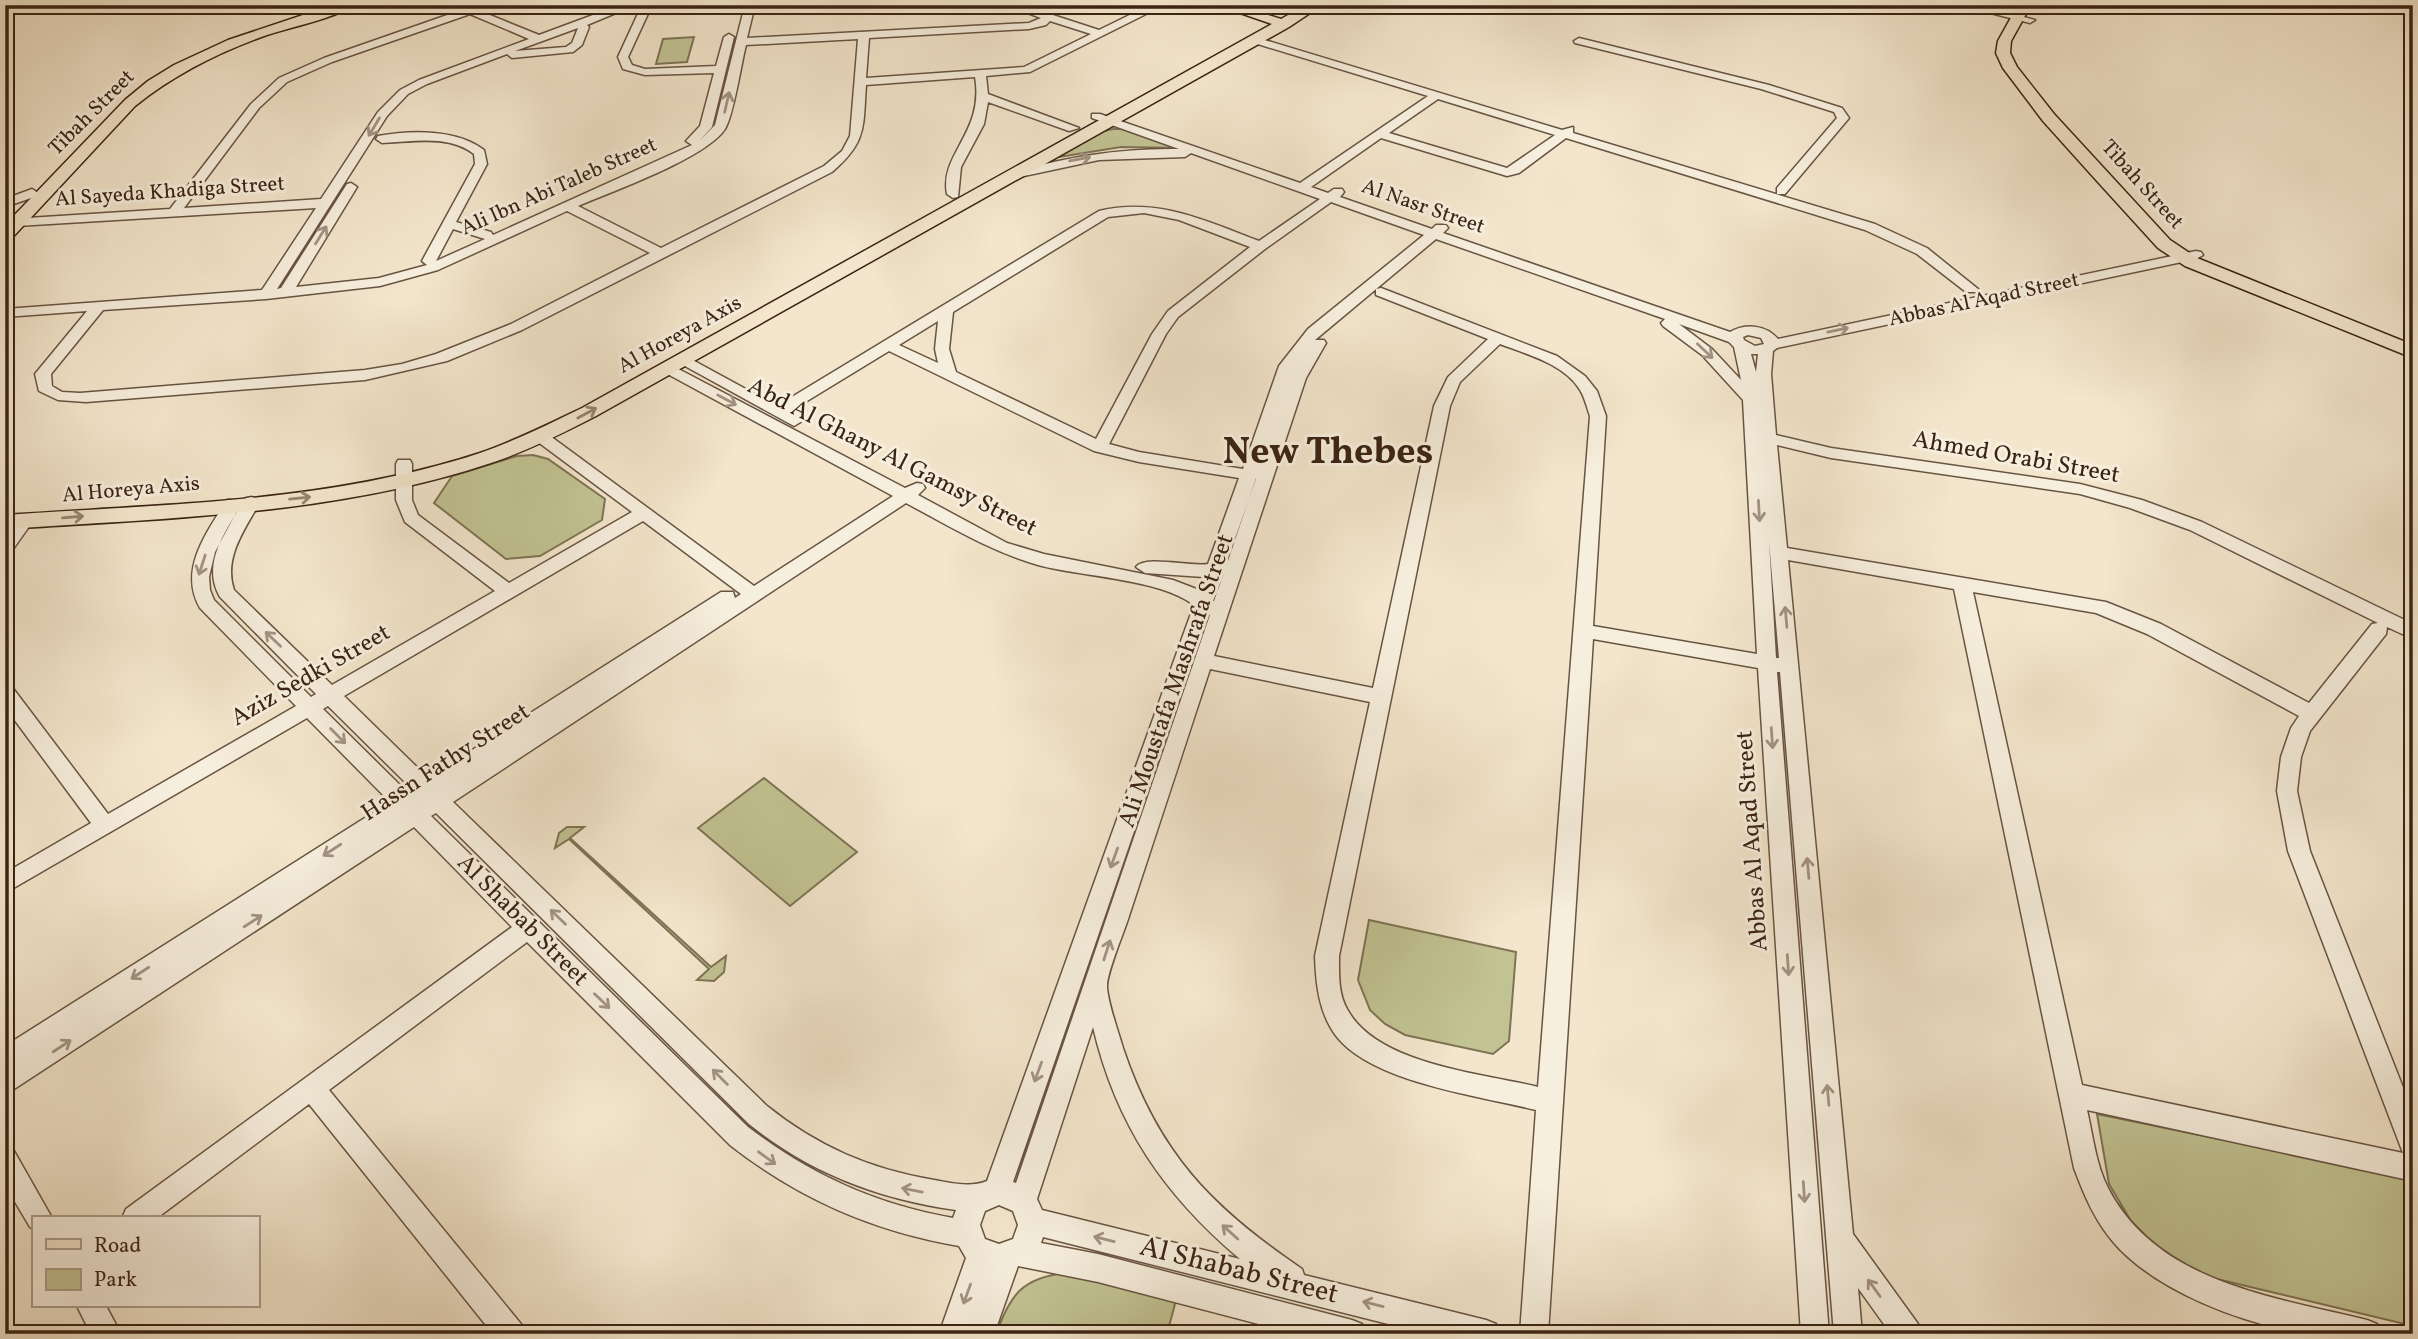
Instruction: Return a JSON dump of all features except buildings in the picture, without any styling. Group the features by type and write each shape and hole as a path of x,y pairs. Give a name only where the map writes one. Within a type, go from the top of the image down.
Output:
{"main road":[{"name":"Tibah Street","path":"5,235 11,221 32,193 111,111 160,72 226,41 333,5"},
{"name":"Tibah Street","path":"11,221 130,103 161,79 235,42 347,5"},
{"path":"1223,5 1282,13"},
{"name":"Al Horeya Axis","path":"1240,44 1282,13 1316,5"},
{"name":"Al Horeya Axis","path":"404,472 472,463 540,436 1014,176 1108,116 1240,44 1282,13"},
{"name":"Tibah Street","path":"2027,13 2003,46 2008,67 2033,99 2183,253 2413,352"},
{"name":"Al Horeya Axis","path":"14,522 238,494 323,495 404,472 558,411 1073,128 1108,116"},
{"name":"Tibah Street","path":"2183,253 2413,342"},
{"name":"Al Horeya Axis","path":"5,506 153,494"}],"street":[{"path":"174,212 255,106 283,80 321,63 487,5"},
{"path":"268,291 382,114 404,92 435,77 630,5"},
{"path":"429,261 481,164 480,153 469,144 450,140 378,144 396,114 414,94 433,83 646,5"},
{"path":"646,5 623,57 627,67 645,72 721,69"},
{"name":"Ali Ibn Abi Taleb Street","path":"5,313 287,289 381,277 429,261 693,141 706,127 738,5"},
{"name":"Ali Ibn Abi Taleb Street","path":"287,289 352,287 407,276 433,267 698,147 715,135 721,126 750,5"},
{"path":"1011,5 1101,34"},
{"path":"861,82 980,75 1035,67 1159,5"},
{"path":"1964,5 2027,13"},
{"path":"1986,5 2027,13"},
{"path":"471,11 539,39"},
{"path":"741,42 1029,26 1042,23 1048,17"},
{"path":"589,26 617,24 638,27"},
{"path":"98,307 43,374 44,388 50,393 86,397 365,375 441,359 478,344 661,253 813,177 838,161 856,136 864,35"},
{"path":"1579,41 1765,87 1839,110 1843,118 1780,191"},
{"path":"1240,44 1437,95 1546,128 1780,191 1894,228 1941,253 1978,287"},
{"path":"953,194 951,175 979,123 983,96 980,75"},
{"path":"1306,184 1437,95"},
{"path":"983,96 1073,128"},
{"name":"Al Nasr Street","path":"1108,116 1739,339"},
{"path":"1380,134 1507,172 1515,170 1565,132"},
{"path":"1565,132 1870,227 1922,251 1978,287"},
{"path":"1014,176 1058,163 1104,155 1208,151"},
{"path":"287,289 360,173"},
{"path":"5,203 32,193"},
{"path":"1100,447 1159,334 1173,314 1260,246 1335,195"},
{"name":"Al Sayeda Khadiga Street","path":"11,221 326,203"},
{"path":"567,206 661,253"},
{"path":"778,412 1096,218 1115,210 1153,209 1260,246"},
{"path":"449,224 486,235"},
{"name":"Al Nasr Street","path":"1444,233 1739,339"},
{"name":"Ali Moustafa Mashrafa Street","path":"988,1196 1301,369 1325,337 1381,292 1444,233"},
{"name":"Ali Moustafa Mashrafa Street","path":"1224,567 1282,376 1298,348 1314,332 1444,233"},
{"name":"Abbas Al Aqad Street","path":"1766,342 1978,287 2183,253"},
{"name":"Abbas Al Aqad Street","path":"1766,342 2183,253"},
{"name":"Ali Ibn Abi Taleb Street","path":"5,306 268,291"},
{"path":"1381,292 1498,337 1567,369 1589,391 1598,416 1585,631 1548,1101 1534,1334"},
{"path":"1627,300 1696,342 1750,400"},
{"path":"946,310 942,349 949,374"},
{"path":"1498,337 1460,372 1444,397 1327,956 1325,980 1331,1004 1344,1027 1364,1047 1390,1062 1548,1101"},
{"path":"1739,339 1753,350 1766,342"},
{"name":"Abbas Al Aqad Street","path":"1739,339 1748,372 1750,400 1763,449 1780,553 1848,1334"},
{"name":"Abbas Al Aqad Street","path":"1766,342 1763,374 1763,449 1767,663 1815,1334"},
{"path":"888,345 1100,447 1139,457 1250,475"},
{"name":"Abd Al Ghany Al Gamsy Street","path":"674,364 778,412 1014,552 1042,561 1164,583 1189,592 1210,608"},
{"name":"Abd Al Ghany Al Gamsy Street","path":"674,364 905,488 1011,537 1042,548 1159,570 1178,572 1224,567"},
{"path":"540,436 748,591"},
{"name":"Ahmed Orabi Street","path":"1763,449 1833,464 2055,495 2107,506 2186,533 2413,646"},
{"name":"Ahmed Orabi Street","path":"1763,449 1831,453 2080,489 2136,504 2196,526 2413,632"},
{"path":"404,472 404,500 411,518 508,592"},
{"name":"Hassn Fathy Street","path":"5,1083 431,795 905,488"},
{"name":"Al Shabab Street","path":"238,494 220,568 222,585 232,600 332,694 431,795 782,1135 839,1168 872,1181 906,1189 988,1196"},
{"name":"Al Shabab Street","path":"238,494 201,562 198,573 201,594 214,611 528,928 739,1136 764,1156 823,1193 856,1207 992,1250 1098,1268 1352,1334"},
{"name":"Aziz Sedki Street","path":"5,884 642,514"},
{"path":"5,548 14,522"},
{"path":"1780,553 2080,603 2118,613 2154,629 2311,713"},
{"path":"1962,583 2087,1168 2101,1202 2123,1234 2157,1265 2196,1288 2232,1300 2367,1334"},
{"name":"Ali Moustafa Mashrafa Street","path":"1027,1211 1095,986 1203,661 1210,608"},
{"path":"2379,629 2311,713 2294,743 2287,791 2293,830 2413,1146"},
{"path":"1585,631 1790,667"},
{"path":"1203,661 1382,697"},
{"path":"5,692 105,826"},
{"name":"Hassn Fathy Street","path":"5,1059 410,809"},
{"path":"138,1216 528,928"},
{"path":"1095,986 1107,1040 1122,1084 1136,1118 1154,1149 1178,1182 1236,1237 1269,1264 1305,1287"},
{"path":"312,1088 510,1334"},
{"path":"2071,1095 2413,1168"},
{"path":"5,1160 38,1216"},
{"path":"953,1334 992,1250 1028,1238 1027,1211 1011,1193 988,1196 968,1216 992,1250 980,1334"},
{"name":"Al Shabab Street","path":"1027,1211 1486,1334"},
{"path":"1841,1241 1908,1334"},
{"path":"92,1308 107,1334"}],"green space":[{"path":"694,37 687,62 656,64 663,39"},
{"path":"1127,129 1181,148 1121,147 1059,157 1100,132"},
{"path":"533,455 548,459 605,499 602,520 540,556 506,559 434,503 452,476 517,456"},
{"path":"764,778 857,852 790,906 698,828"},
{"path":"567,827 584,827 570,838 711,967 726,956 724,972 714,981 697,980 709,969 569,839 555,848 559,833"},
{"path":"1369,920 1516,952 1509,1041 1493,1054 1405,1035 1385,1024 1370,1010 1358,980"},
{"path":"2097,1114 2404,1177 2413,1200 2413,1326 2196,1274 2161,1251 2131,1221 2109,1184"},
{"path":"1065,1273 1176,1300 1167,1334 996,1334 1007,1309 1020,1291 1038,1279"}],"district":[{"name":"New Thebes","path":"1328,453"}]}
